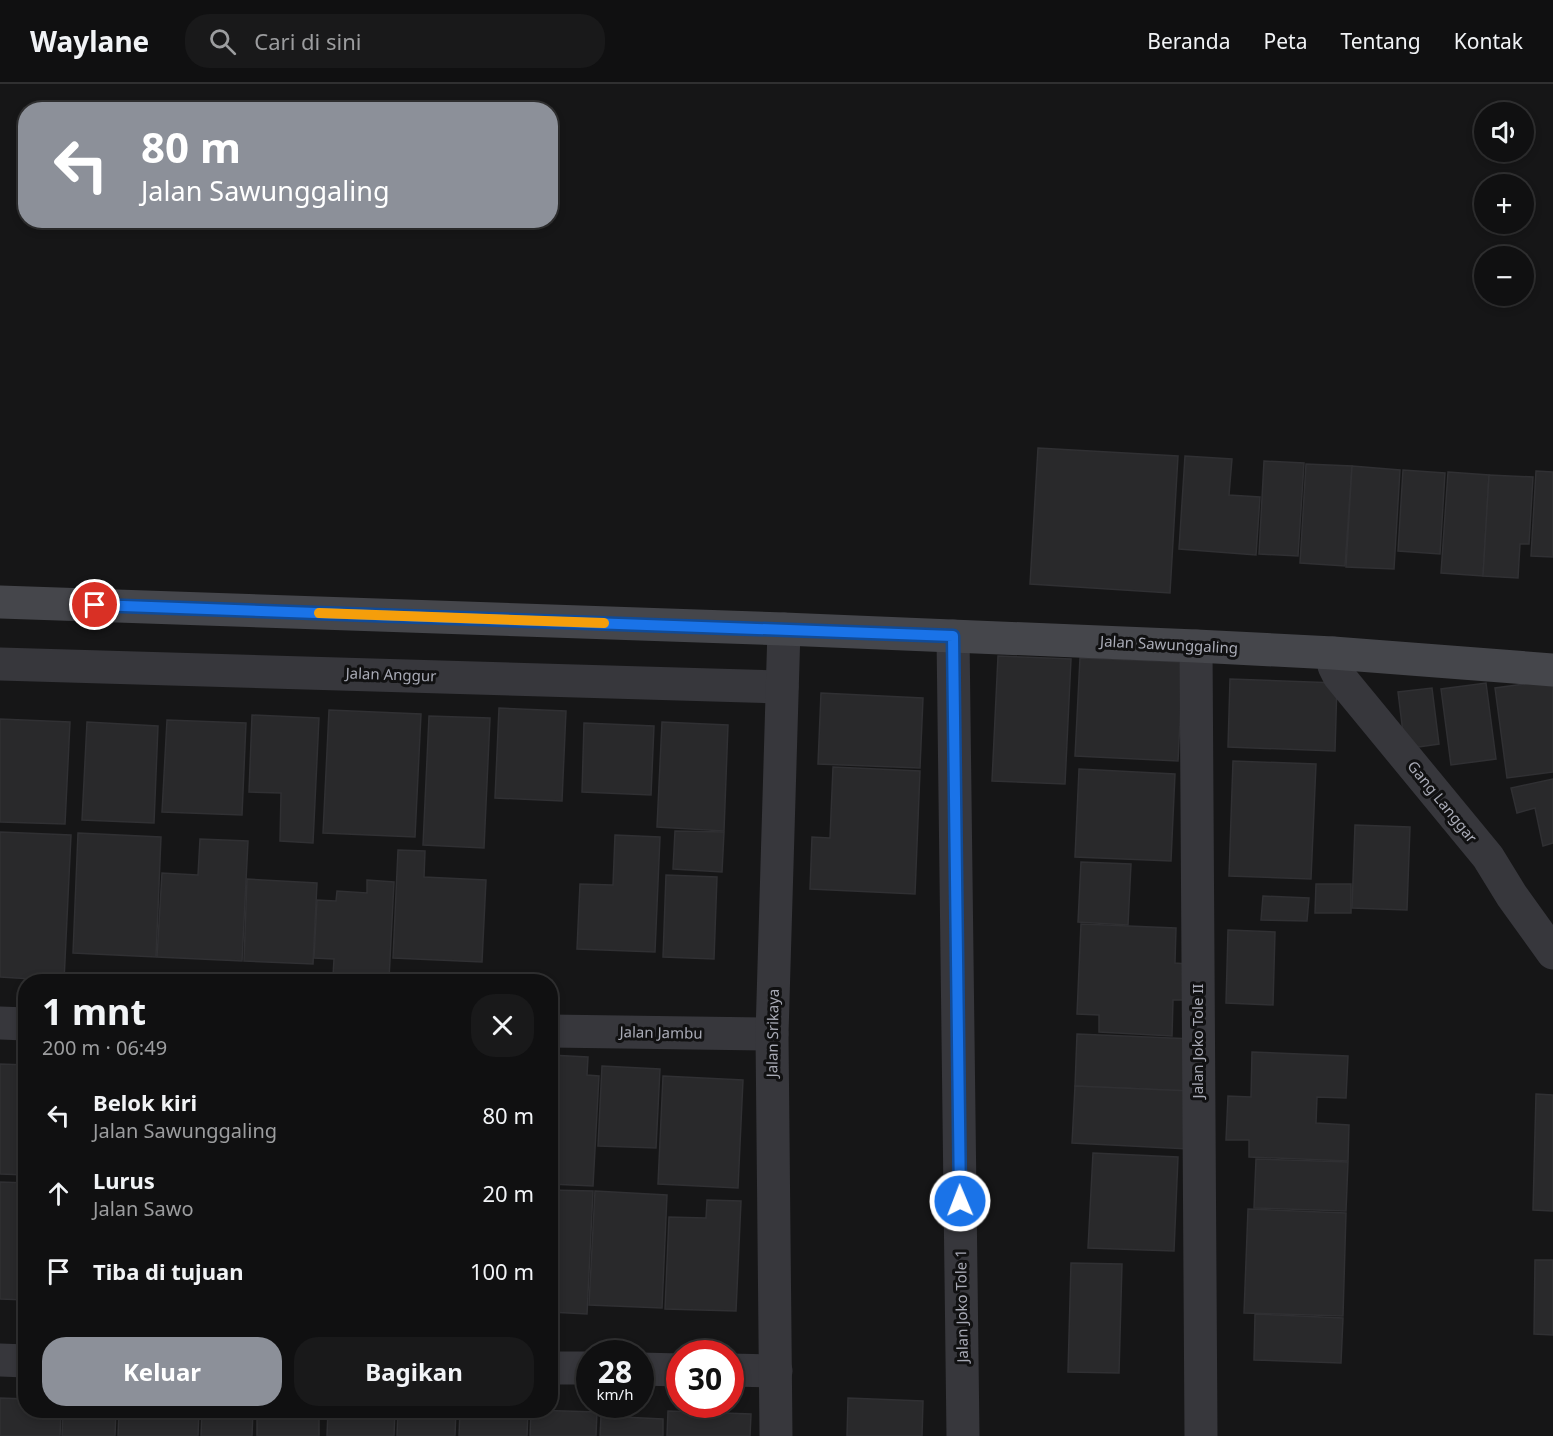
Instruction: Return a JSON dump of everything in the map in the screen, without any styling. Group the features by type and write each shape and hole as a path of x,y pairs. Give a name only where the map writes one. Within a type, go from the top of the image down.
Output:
{"street":[{"name":"Jalan Sawunggaling","path":"0,602 784,629 1196,646 1333,653 1553,670"},
{"name":"Jalan Srikaya","path":"776,1436 772,1034 784,629"},
{"name":"Jalan Joko Tole 1","path":"953,636 963,1436"},
{"name":"Jalan Joko Tole II","path":"1196,646 1202,1436"},
{"name":"Gang Langgar","path":"1333,653 1334,666 1339,676 1488,857 1512,896 1553,953"},
{"name":"Jalan Anggur","path":"0,664 782,687"},
{"path":"0,1023 18,1024"},
{"name":"Jalan Jambu","path":"558,1031 772,1034"},
{"path":"0,1360 18,1360"},
{"path":"558,1368 576,1368"},
{"path":"744,1370 776,1371"}],"building":[{"path":"1038,448 1178,456 1170,593 1030,584"},
{"path":"1185,456 1232,459 1229,495 1260,497 1256,555 1179,549"},
{"path":"1264,461 1304,463 1298,556 1259,554"},
{"path":"1306,464 1352,466 1345,566 1300,563"},
{"path":"1352,466 1400,470 1394,569 1346,567"},
{"path":"1403,470 1445,473 1440,554 1398,551"},
{"path":"1536,471 1553,472 1553,557 1531,556"},
{"path":"1448,472 1489,475 1483,576 1441,573"},
{"path":"1489,475 1533,477 1529,544 1520,544 1518,578 1483,576"},
{"path":"998,656 1071,659 1065,784 992,781"},
{"path":"1080,658 1183,662 1178,761 1075,756"},
{"path":"1230,679 1337,683 1335,751 1228,747"},
{"path":"1553,680 1553,772 1507,778 1495,688"},
{"path":"1486,683 1496,759 1451,765 1441,689"},
{"path":"1432,688 1439,744 1405,749 1398,692"},
{"path":"821,693 923,698 920,768 818,764"},
{"path":"499,708 566,711 562,801 495,798"},
{"path":"329,710 421,714 415,837 323,833"},
{"path":"252,715 319,718 313,843 280,841 281,793 249,792"},
{"path":"429,716 490,718 484,848 423,845"},
{"path":"0,719 70,722 65,824 0,822"},
{"path":"167,720 246,723 242,815 162,812"},
{"path":"87,722 158,726 154,823 82,820"},
{"path":"662,722 728,725 724,831 657,827"},
{"path":"584,723 654,726 651,795 582,792"},
{"path":"1233,761 1316,764 1311,879 1229,876"},
{"path":"833,767 920,771 915,894 810,889 812,837 830,838"},
{"path":"1079,769 1175,774 1171,861 1075,857"},
{"path":"1553,779 1553,843 1543,846 1535,808 1517,813 1511,788"},
{"path":"1355,825 1410,827 1407,910 1352,908"},
{"path":"675,831 724,832 722,872 673,869"},
{"path":"0,832 71,835 64,974 18,974 18,978 0,977"},
{"path":"78,833 161,837 156,957 73,953"},
{"path":"615,835 660,837 655,952 577,949 580,884 613,885"},
{"path":"200,839 248,841 242,961 157,957 162,873 198,875"},
{"path":"398,850 425,851 424,877 486,880 482,962 393,958"},
{"path":"1081,862 1131,864 1128,925 1078,922"},
{"path":"666,875 717,877 714,959 663,957"},
{"path":"247,879 317,883 313,964 244,961"},
{"path":"367,880 394,882 389,974 333,974 334,959 314,958 317,900 336,901 337,891 367,893"},
{"path":"1316,884 1351,884 1351,913 1315,913"},
{"path":"1263,896 1309,898 1307,921 1261,920"},
{"path":"1081,924 1176,928 1175,963 1187,964 1185,1000 1173,1000 1172,1036 1099,1032 1099,1015 1077,1014"},
{"path":"1228,930 1275,932 1273,1005 1226,1003"},
{"path":"1077,1034 1194,1039 1191,1091 1075,1086"},
{"path":"1252,1052 1348,1056 1346,1098 1317,1097 1316,1123 1349,1125 1348,1161 1249,1157 1249,1140 1226,1140 1228,1096 1251,1097"},
{"path":"558,1055 588,1057 587,1075 599,1076 593,1186 558,1184"},
{"path":"0,1064 18,1065 18,1175 0,1174"},
{"path":"602,1066 660,1069 656,1148 598,1146"},
{"path":"663,1076 743,1080 738,1188 658,1184"},
{"path":"1075,1086 1191,1091 1189,1149 1072,1143"},
{"path":"1536,1094 1553,1095 1553,1211 1533,1210"},
{"path":"1093,1153 1178,1157 1174,1251 1088,1248"},
{"path":"1256,1159 1348,1162 1346,1211 1254,1208"},
{"path":"0,1182 18,1183 18,1300 0,1299"},
{"path":"558,1190 593,1191 587,1314 558,1312"},
{"path":"595,1191 667,1195 662,1308 589,1305"},
{"path":"707,1200 741,1201 736,1311 665,1309 669,1217 706,1218"},
{"path":"1248,1209 1346,1213 1343,1316 1244,1313"},
{"path":"1535,1260 1553,1260 1553,1335 1534,1334"},
{"path":"1071,1263 1122,1264 1119,1373 1068,1372"},
{"path":"1255,1314 1343,1318 1341,1363 1254,1360"},
{"path":"0,1398 18,1399 18,1418 61,1418 60,1436 0,1436"},
{"path":"848,1398 923,1401 922,1436 847,1436"},
{"path":"558,1411 576,1411 576,1418 597,1418 596,1436 530,1436 531,1418 558,1418"},
{"path":"744,1414 751,1414 750,1436 667,1436 668,1418 744,1418"},
{"path":"63,1418 116,1418 115,1436 62,1436"},
{"path":"119,1418 199,1418 198,1436 118,1436"},
{"path":"202,1418 253,1418 252,1436 201,1436"},
{"path":"257,1418 319,1418 319,1436 257,1436"},
{"path":"328,1418 395,1418 394,1436 327,1436"},
{"path":"398,1418 456,1418 455,1436 397,1436"},
{"path":"460,1418 528,1418 527,1436 459,1436"},
{"path":"601,1418 663,1419 663,1436 600,1436"}],"slow traffic":[{"path":"319,613 604,623"}],"route":[{"path":"95,605 953,636 960,1201"}]}
